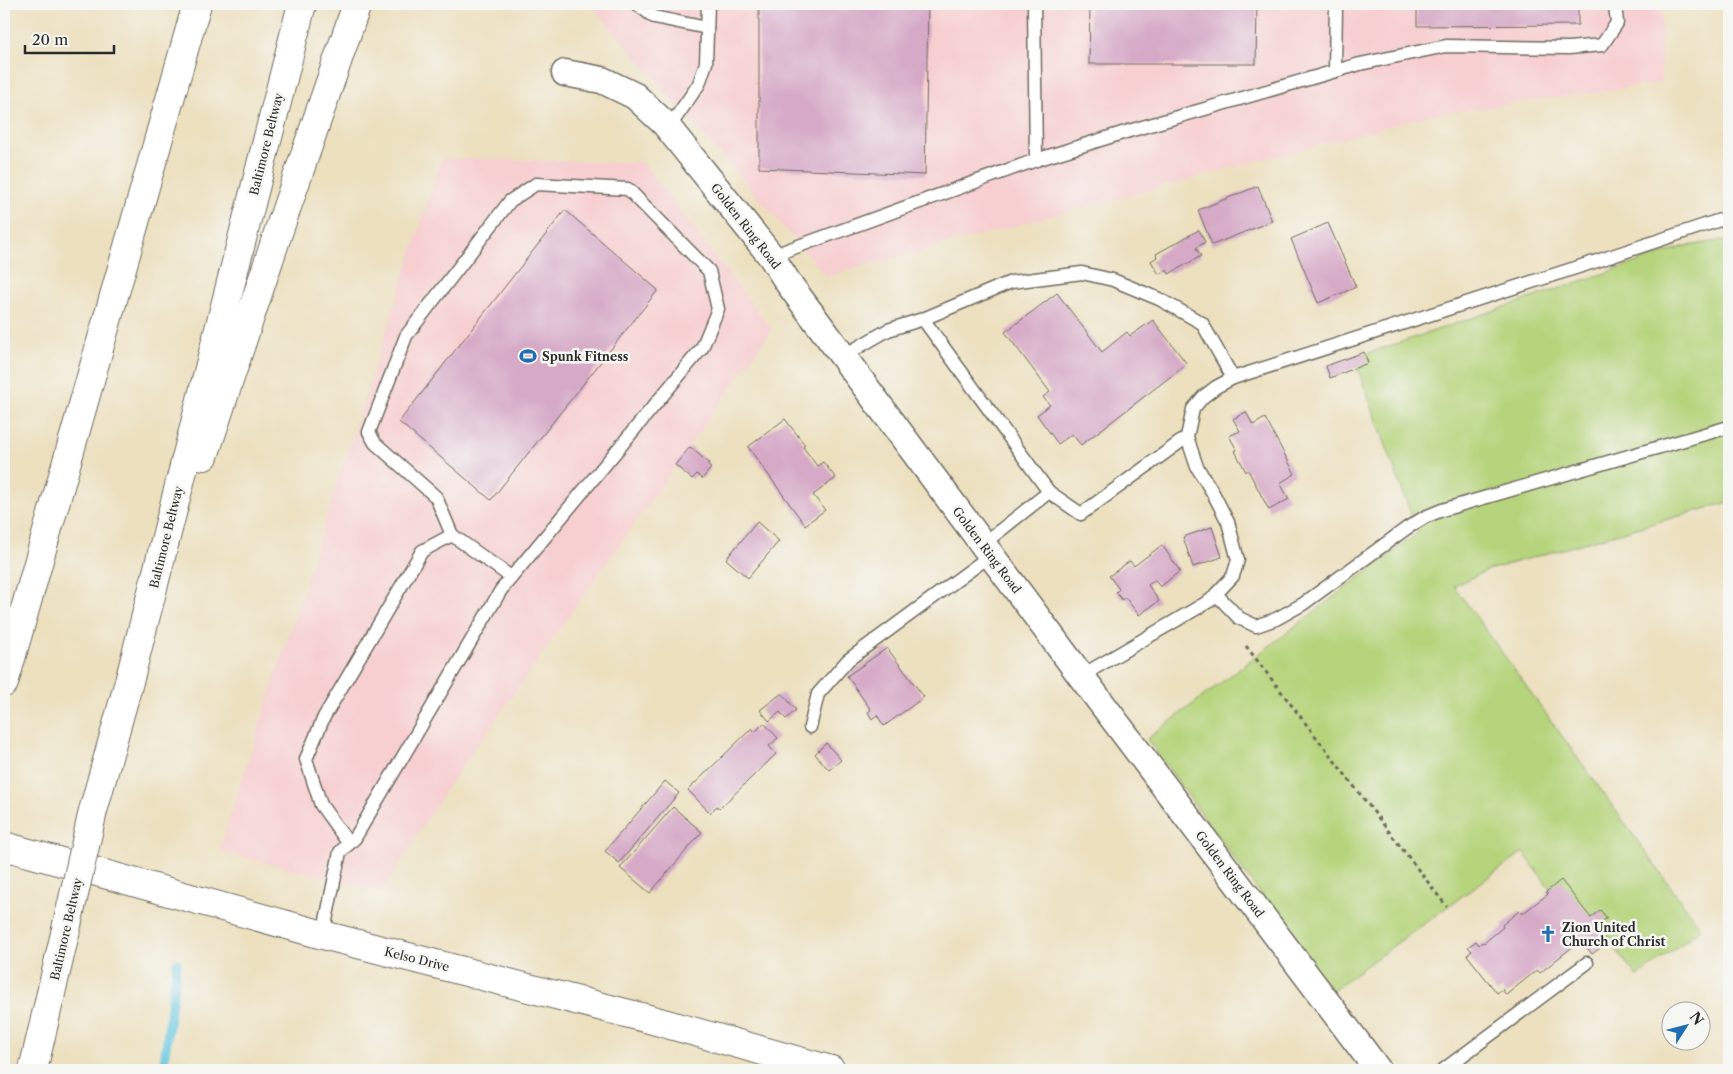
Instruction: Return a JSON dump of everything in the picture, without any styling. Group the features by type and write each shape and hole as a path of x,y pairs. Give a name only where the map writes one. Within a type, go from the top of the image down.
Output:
{"main road":[{"path":"4,683 196,4"},
{"name":"Baltimore Beltway","path":"33,1070 93,811 130,678 302,4"},
{"path":"130,678 279,230 357,4"},
{"name":"Kelso Drive","path":"4,846 323,935 649,1019 831,1070"},
{"path":"27,1070 55,975"}],"street":[{"name":"Golden Ring Road","path":"565,73 602,80 635,96 668,128 771,256 789,284 987,550 1378,1070"}],"lane":[{"path":"637,4 654,17 708,28"},
{"path":"668,128 699,84 706,63 708,4"},
{"path":"1034,4 1036,160"},
{"path":"1335,71 1336,4"},
{"path":"771,256 1036,160 1360,64 1446,46 1569,48 1602,45 1617,23 1615,4"},
{"path":"323,935 340,852 355,838 501,590 702,348 718,309 709,271 628,189 536,184 510,202 406,336 369,432 375,443 436,497 452,535 511,577"},
{"path":"1081,676 1211,600 1233,576 1238,560 1228,522 1197,467 1187,437 1193,409 1203,397 1216,387 1233,378 1729,217"},
{"path":"843,356 888,330 923,319 1011,282 1082,273 1113,280 1159,299 1202,323 1233,378"},
{"path":"923,319 1049,492 1081,514 1187,437"},
{"path":"1216,594 1239,618 1256,626 1276,620 1303,604 1425,517 1442,510 1729,427"},
{"path":"810,727 818,694 848,660 987,550 1049,492"},
{"path":"348,844 321,805 306,760 324,717 422,551 452,535"},
{"path":"1443,1070 1587,963"}],"path":[{"path":"1241,639 1447,907"}],"shaded area":[{"path":"590,4 1662,4 1661,83 1431,115 826,276"},
{"path":"442,158 643,163 772,330 446,789 382,892 219,851"}],"green space":[{"path":"1729,239 1729,502 1488,570 1454,586 1701,929 1637,977 1590,915 1577,925 1523,852 1331,991 1147,739 1418,533 1354,358 1682,247"}],"building":[{"path":"759,4 928,4 925,175 759,168"},
{"path":"1090,4 1257,4 1256,64 1089,64"},
{"path":"1417,4 1578,4 1578,25 1417,26"},
{"path":"1258,186 1272,221 1212,245 1198,210"},
{"name":"Spunk Fitness","path":"565,210 658,290 491,500 399,422"},
{"path":"1328,223 1356,287 1318,303 1291,239"},
{"path":"1199,230 1205,242 1196,248 1201,256 1169,274 1167,270 1159,274 1151,261 1157,257 1156,254"},
{"path":"1057,293 1102,352 1127,332 1130,336 1153,320 1187,364 1081,445 1072,434 1058,444 1037,415 1050,405 1043,397 1050,392 1005,332"},
{"path":"1364,352 1368,363 1330,378 1326,366"},
{"path":"1246,412 1253,425 1265,418 1295,474 1280,483 1289,499 1269,510 1248,470 1246,472 1229,436 1240,431 1233,419"},
{"path":"785,419 805,445 803,447 817,466 823,462 836,478 813,495 825,510 805,525 748,447"},
{"path":"690,447 709,463 707,465 711,468 702,479 697,474 692,479 675,465"},
{"path":"757,522 779,541 748,578 726,559"},
{"path":"1212,527 1222,557 1193,567 1183,537"},
{"path":"1162,545 1180,571 1160,587 1155,580 1148,585 1159,601 1139,615 1125,597 1122,600 1116,592 1119,589 1109,576 1130,561 1134,566"},
{"path":"887,648 924,697 884,726 877,715 872,719 868,712 871,710 847,676"},
{"path":"782,693 796,710 786,719 780,712 769,721 760,710"},
{"path":"764,723 778,738 769,746 776,754 719,809 717,806 710,813 688,790 752,728 755,732"},
{"path":"826,743 841,760 829,770 815,754"},
{"path":"665,781 679,793 619,863 605,851"},
{"path":"673,807 702,832 650,893 620,868"},
{"name":"Zion United Church of Christ","path":"1561,880 1591,918 1600,910 1607,918 1595,927 1608,942 1592,954 1581,940 1540,973 1537,970 1506,995 1502,989 1497,993 1467,955 1472,951 1468,947 1476,941 1479,945 1482,942 1484,943 1519,911 1522,914 1548,894 1546,892"}],"waterway":[{"path":"163,1070 177,963"}],"place":[{"name":"Spunk Fitness","path":"528,356"},
{"name":"Zion United Church of Christ","path":"1548,934"}]}
